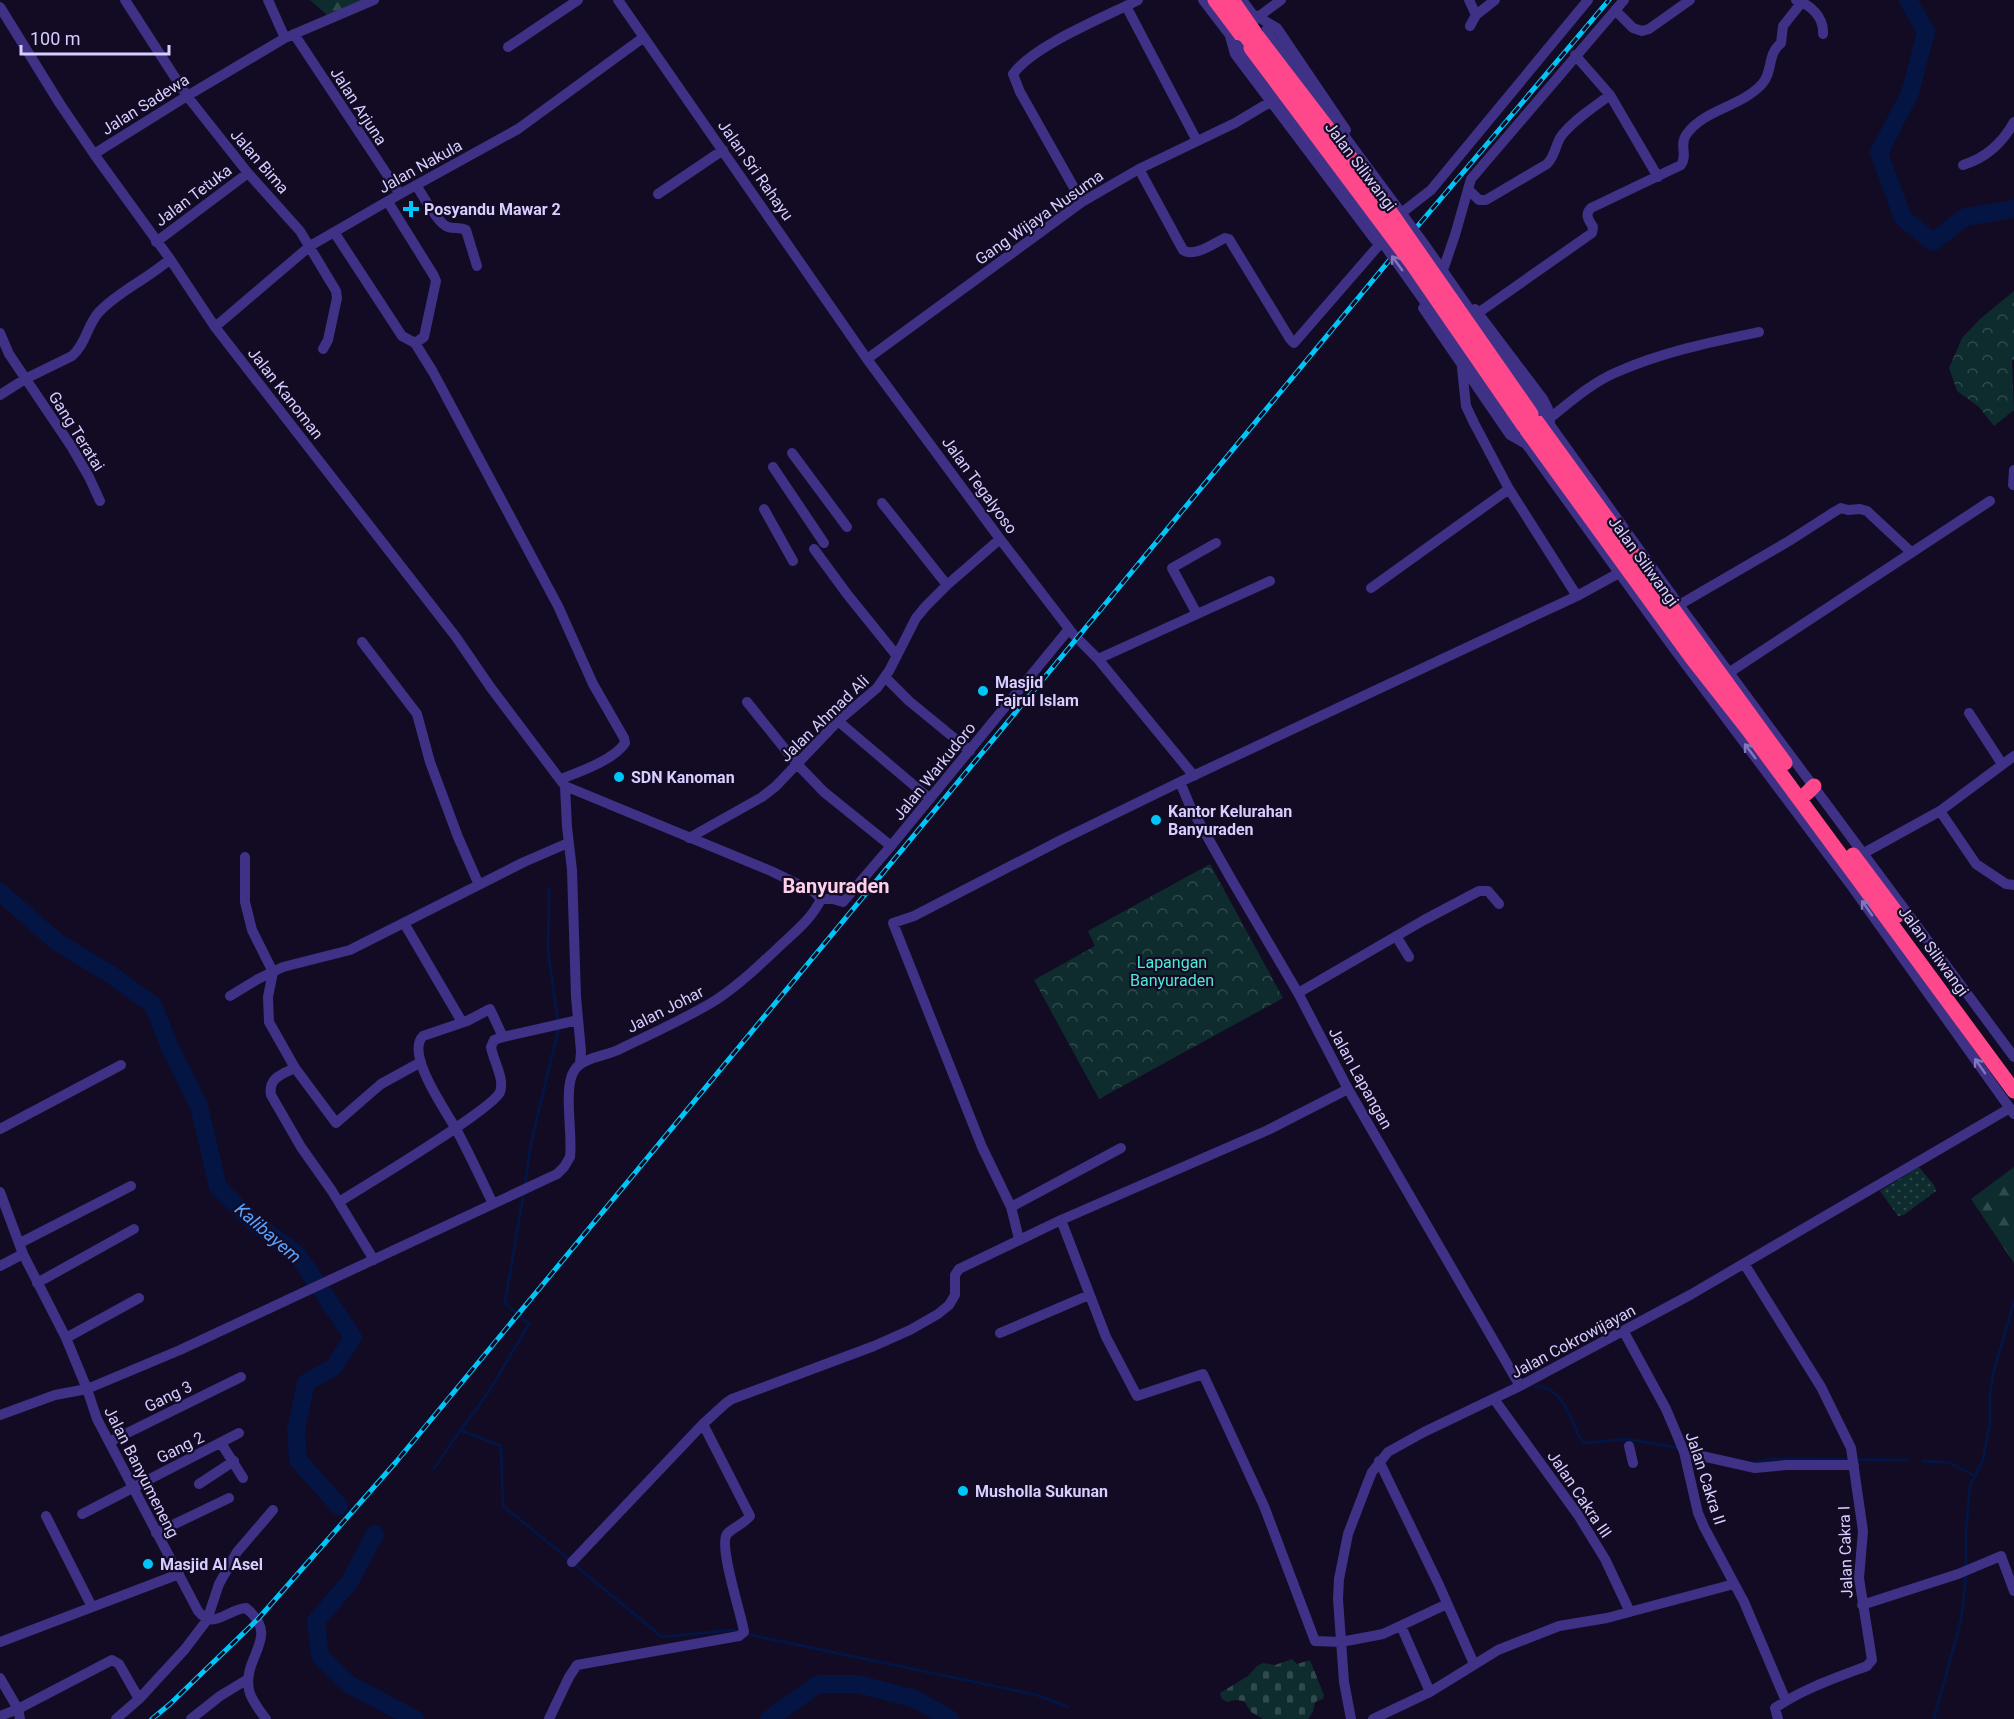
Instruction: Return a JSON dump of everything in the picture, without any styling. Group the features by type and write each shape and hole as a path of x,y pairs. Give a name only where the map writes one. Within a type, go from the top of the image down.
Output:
{"highway":[{"path":"1215,0 1244,22"},
{"path":"1232,0 1244,22"},
{"name":"Jalan Siliwangi","path":"1244,22 1253,40 1375,190 1651,602 1814,810 2014,1073"},
{"name":"Jalan Siliwangi","path":"1528,420 1810,789 1814,810 2014,1091"}],"street":[{"path":"0,5 7,0"},
{"name":"Jalan Bima","path":"125,0 187,96 310,246 337,294 328,340 323,349"},
{"name":"Jalan Arjuna","path":"268,0 289,36 400,194"},
{"name":"Jalan Sadewa","path":"93,154 289,36 374,0"},
{"path":"508,47 578,0"},
{"name":"Jalan Sri Rahayu","path":"618,0 867,358"},
{"path":"1082,202 1020,92 1013,74 1042,50 1138,0"},
{"path":"1203,0 1244,22 1277,28 1404,211"},
{"path":"1242,0 1244,22 1253,40 1355,204 1528,420 1527,444 1619,573 1853,888 2012,1111"},
{"path":"1281,0 1244,22 1230,42 1235,54 1270,102 1380,246"},
{"path":"1469,0 1476,15"},
{"path":"1470,26 1476,15 1495,0"},
{"path":"1139,169 1183,250 1187,253 1194,253 1225,238 1229,239 1294,343 1380,246 1404,211 1431,190 1588,0"},
{"path":"1444,267 1471,179 1624,0"},
{"path":"1615,10 1634,28 1642,31 1649,29 1690,0"},
{"path":"1478,314 1592,233 1593,227 1587,217 1587,212 1591,208 1681,165 1684,161 1683,141 1686,134 1707,117 1736,103 1761,85 1768,75 1770,58 1781,43 1783,26 1799,1 1820,18 1823,34"},
{"name":"Jalan Kanoman","path":"0,5 93,154 170,259 215,327 456,637 491,688 563,783"},
{"path":"1126,6 1197,141"},
{"name":"Jalan Nakula","path":"215,327 310,246 518,129 644,37"},
{"path":"1575,55 1611,95 1658,177"},
{"path":"1468,189 1479,200 1486,200 1547,164 1553,158 1561,135 1611,95"},
{"name":"Gang Wijaya Nusuma","path":"867,358 1082,202 1139,169 1235,123 1270,102"},
{"path":"1963,165 1974,161 2000,143 2014,122"},
{"path":"658,194 723,150"},
{"name":"Jalan Tetuka","path":"156,242 248,173"},
{"path":"416,185 445,226 466,230 477,266"},
{"path":"388,202 436,281 424,337 415,343"},
{"path":"334,232 402,336 415,343 543,577 593,684 624,738 625,743 616,752 563,783"},
{"path":"0,395 25,379 72,356 78,351 96,315 110,301 170,259"},
{"path":"1527,444 1516,441 1510,435 1411,290 1412,281 1423,268 1434,264 1444,267 1543,399 1550,422 1730,672 1773,738"},
{"path":"1528,420 1550,422 1577,396 1616,372 1692,346 1759,332"},
{"name":"Gang Teratai","path":"0,333 9,354 70,446 89,477 100,501"},
{"name":"Jalan Tegalyoso","path":"867,358 1000,539 1069,628 1098,659 1194,776"},
{"path":"1461,365 1466,406 1509,489 1577,596"},
{"path":"792,453 847,527"},
{"path":"772,466 846,594 897,656"},
{"path":"2013,485 2014,470"},
{"path":"1371,588 1509,489"},
{"path":"1730,672 1990,501"},
{"path":"882,503 946,585"},
{"path":"1679,604 1789,542 1841,508 1866,511 1911,552"},
{"path":"764,509 793,561"},
{"name":"Jalan Ahmad Ali","path":"689,838 762,797 776,786 838,721 877,688 897,656 916,618 946,585 1000,539"},
{"path":"1197,614 1172,568 1216,543"},
{"path":"1019,1239 1011,1207 982,1147 893,923 914,916 1047,845 1577,596 1619,573"},
{"path":"1098,659 1270,581"},
{"name":"Jalan Warkudoro","path":"821,899 843,902 1069,628"},
{"path":"362,642 417,714 430,762 479,885"},
{"path":"885,677 909,701 970,750"},
{"path":"747,702 797,764 844,810 891,846"},
{"path":"1969,713 2002,764"},
{"path":"838,721 930,799"},
{"path":"1864,853 1940,811 2014,756"},
{"name":"Jalan Lapangan","path":"1180,782 1190,806 1298,993 1348,1089 1520,1386"},
{"path":"563,783 771,871 814,892 821,899"},
{"path":"295,1068 279,1075 273,1081 270,1087 271,1095 301,1147 339,1202 374,1260 554,1176 561,1170 569,1160 571,1149 569,1084 573,1071 580,1064 581,1051 572,870 563,783"},
{"path":"1810,789 1864,853 2014,1057"},
{"path":"1940,811 1976,864 2006,884 2014,885"},
{"path":"230,996 283,967 350,950 568,843"},
{"path":"244,857 245,902 252,930 273,972 268,997 269,1022 295,1068 336,1123 381,1084 421,1062"},
{"path":"1298,993 1479,891 1488,891 1499,903"},
{"name":"Jalan Johar","path":"580,1064 611,1053 671,1025 744,980 800,928 821,899"},
{"path":"404,923 462,1022"},
{"path":"1396,936 1409,957"},
{"path":"493,1204 455,1128 439,1102 421,1062 418,1046 422,1038 490,1009 503,1037"},
{"path":"339,1202 491,1103 500,1092 501,1079 491,1047 494,1041 578,1020"},
{"path":"0,1129 121,1065"},
{"path":"572,1562 703,1424 732,1399 874,1346 910,1330 949,1305 955,1295 955,1272 1060,1220 1268,1130 1348,1089"},
{"name":"Jalan Cokrowijayan","path":"1351,1719 1344,1682 1338,1599 1339,1580 1348,1534 1372,1472 1388,1452 1624,1332 2012,1111"},
{"path":"1011,1207 1121,1148"},
{"path":"0,1266 22,1248 130,1186"},
{"path":"0,1415 55,1395 87,1389 66,1338 37,1283 1,1197"},
{"path":"1060,1220 1106,1337 1137,1396 1203,1374 1264,1506 1315,1641 1341,1642 1383,1634 1447,1604"},
{"path":"37,1283 134,1228"},
{"name":"Jalan Banyumeneng","path":"207,1620 198,1611 156,1533 135,1487 93,1411 87,1389 180,1350 374,1260"},
{"name":"Jalan Cakra I","path":"1745,1265 1826,1395 1841,1425 1853,1460 1863,1531 1859,1578 1871,1664 1816,1685 1786,1701"},
{"path":"1000,1333 1089,1295"},
{"path":"66,1338 139,1298"},
{"name":"Jalan Cakra II","path":"1624,1332 1677,1435 1683,1450 1698,1513 1744,1602 1786,1701"},
{"name":"Gang 3","path":"109,1442 241,1377"},
{"name":"Jalan Cakra III","path":"1494,1399 1547,1470 1605,1558 1630,1612"},
{"path":"549,1719 577,1665 743,1633 725,1538 750,1516 703,1424"},
{"name":"Gang 2","path":"82,1514 239,1433"},
{"path":"221,1443 243,1478"},
{"path":"1629,1446 1633,1463"},
{"path":"1683,1450 1755,1468 1826,1465 1853,1460"},
{"path":"199,1484 234,1461"},
{"path":"1379,1461 1474,1664"},
{"path":"156,1533 229,1498"},
{"path":"116,1719 139,1699 185,1649 207,1620 219,1584 237,1552 273,1510"},
{"path":"46,1516 92,1607"},
{"path":"1862,1605 1958,1574 2001,1556 2014,1591"},
{"path":"0,1642 179,1574"},
{"path":"1373,1719 1430,1692 1498,1650 1559,1626 1630,1612 1734,1584"},
{"path":"207,1620 217,1620 236,1609 246,1608 258,1619 262,1633 249,1670 249,1693 266,1719"},
{"path":"1401,1626 1430,1692"},
{"path":"0,1716 19,1714 112,1660 119,1664 139,1699"},
{"path":"0,1678 19,1714"},
{"path":"191,1719 220,1696 248,1679"},
{"path":"1778,1719 1775,1708 1786,1701"}],"green space":[{"path":"310,0 377,0 327,15"},
{"path":"2014,291 2014,359 2012,361 2014,410 1994,426 1979,407 1957,391 1949,368 1962,338 1980,319"},
{"name":"Lapangan Banyuraden","path":"1210,864 1283,998 1099,1099 1034,980 1095,946 1088,931"},
{"path":"1919,1167 1934,1185 1936,1191 1904,1215 1898,1216 1880,1191"},
{"path":"2014,1167 2014,1263 1971,1199"},
{"path":"1292,1659 1297,1664 1310,1660 1324,1695 1323,1699 1315,1702 1313,1712 1308,1719 1263,1719 1251,1712 1244,1701 1227,1702 1222,1699 1220,1693 1248,1676 1257,1666 1263,1663 1275,1665"}],"waterway":[{"path":"1908,0 1926,32 1910,93 1879,153 1903,218 1933,242 1965,217 2014,209"},
{"path":"549,889 548,952 558,1021"},
{"name":"Kalibayem","path":"0,892 57,942 113,976 153,1005 169,1045 199,1106 218,1187 253,1222 297,1254 353,1337 334,1367 306,1383 296,1430 298,1460 339,1506"},
{"path":"525,1185 531,1143 559,1027"},
{"path":"434,1469 488,1393 529,1324 505,1303 524,1191"},
{"path":"1966,1568 1966,1530 1970,1486 1983,1460 1990,1422 1990,1393 1994,1370 2014,1302"},
{"path":"1535,1387 1544,1387 1558,1397 1585,1443 1627,1439 1680,1448"},
{"path":"460,1430 501,1446 503,1506 570,1560"},
{"path":"1753,1463 1771,1459 1907,1460"},
{"path":"1923,1461 1950,1463 1975,1476"},
{"name":"Kalibayem","path":"375,1534 349,1583 316,1621 320,1656 350,1685 415,1719"},
{"path":"575,1565 662,1637 734,1630 739,1633"},
{"path":"1934,1719 1961,1620 1966,1575"},
{"path":"746,1634 1037,1695 1068,1707"},
{"name":"Kalibayem","path":"769,1719 818,1684 858,1684 915,1699 950,1719"}],"railway":[{"path":"152,1719 258,1619 396,1462 1416,228 1609,0"}],"place":[{"name":"Posyandu Mawar 2","path":"411,209"},
{"name":"Masjid Fajrul Islam","path":"983,691"},
{"name":"SDN Kanoman","path":"619,777"},
{"name":"Kantor Kelurahan Banyuraden","path":"1156,820"},
{"name":"Musholla Sukunan","path":"963,1491"},
{"name":"Masjid Al Asel","path":"148,1564"}],"district":[{"name":"Banyuraden","path":"836,886"}]}
